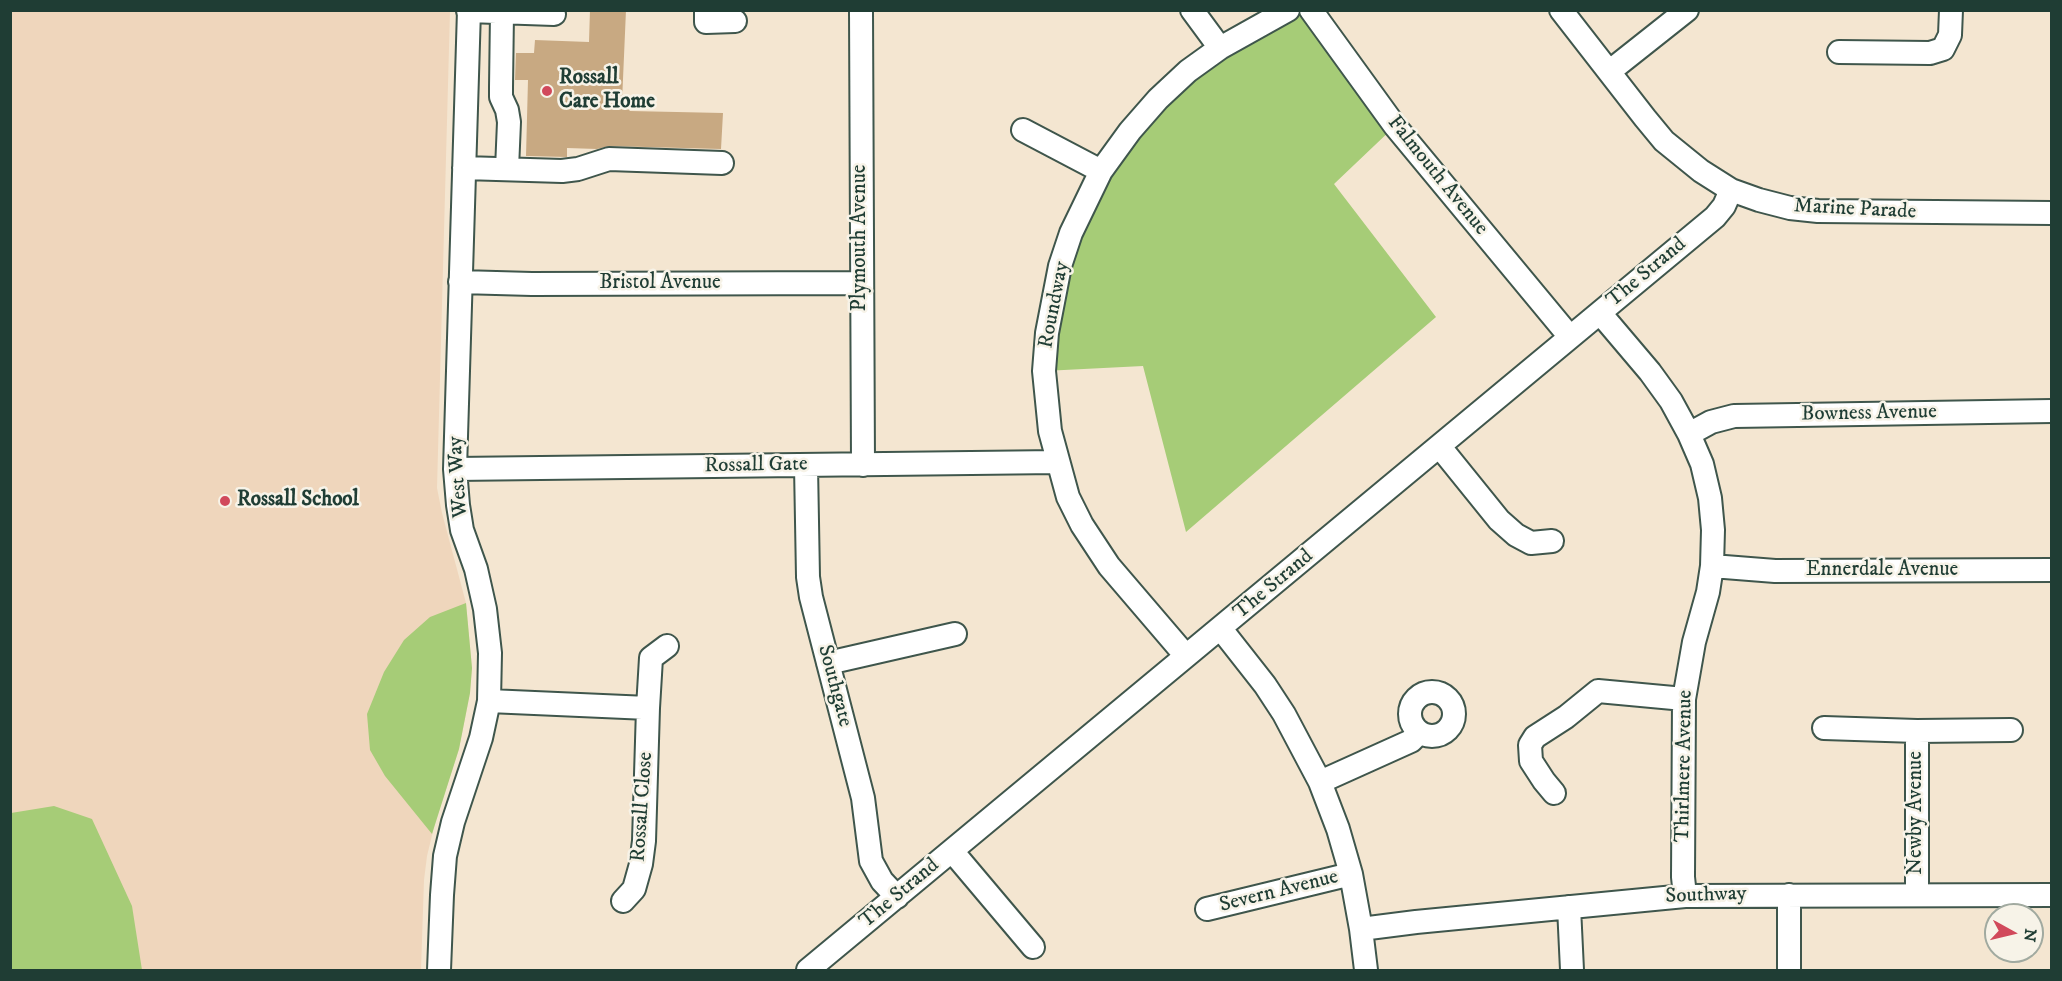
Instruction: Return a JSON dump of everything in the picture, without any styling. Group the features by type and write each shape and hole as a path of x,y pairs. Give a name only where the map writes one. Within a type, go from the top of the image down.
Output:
{"street":[{"name":"Plymouth Avenue","path":"861,10 863,465"},
{"path":"1192,10 1220,48"},
{"name":"Roundway","path":"1185,656 1109,566 1068,497 1050,431 1044,371 1047,333 1060,266 1071,232 1101,171 1130,131 1158,99 1188,71 1220,48 1288,10"},
{"name":"Falmouth Avenue","path":"1311,10 1395,126 1570,337"},
{"name":"Marine Parade","path":"1561,10 1664,141 1701,171 1731,190 1790,208 1818,211 2052,213"},
{"path":"1610,71 1688,10"},
{"path":"1839,52 1930,53 1943,49 1950,34 1951,10"},
{"path":"468,11 554,14"},
{"name":"West Way","path":"439,970 445,856 453,822 481,738 489,701 490,653 485,609 476,569 462,530 455,469 468,11"},
{"path":"502,13 501,97 509,122 507,169"},
{"path":"706,24 735,21"},
{"path":"1023,130 1101,171"},
{"path":"464,168 578,169 609,159 722,163"},
{"name":"The Strand","path":"808,970 1715,217 1724,206 1731,190"},
{"name":"Bristol Avenue","path":"460,282 532,284 861,283"},
{"name":"Thirlmere Avenue","path":"1600,313 1671,401 1702,464 1710,498 1713,530 1712,566 1683,699 1684,896"},
{"name":"Bowness Avenue","path":"1689,434 1711,423 1734,416 2052,411"},
{"path":"1440,447 1499,520 1516,535 1531,543 1552,541"},
{"name":"Rossall Gate","path":"455,469 1057,462"},
{"name":"Southgate","path":"806,466 808,577 811,597 863,798 871,861 882,881 897,897"},
{"name":"Ennerdale Avenue","path":"1712,566 1775,571 2052,570"},
{"path":"1221,629 1265,685 1284,714 1320,782 1338,829 1351,874 1366,970"},
{"path":"828,663 955,634"},
{"name":"Rossall Close","path":"623,901 634,889 644,841 651,658 667,646"},
{"path":"1554,793 1532,761 1530,745 1535,737 1566,717 1598,691 1683,699"},
{"path":"489,701 648,708"},
{"name":"Newby Avenue","path":"1824,728 1917,731 2011,730"},
{"name":"Newby Avenue","path":"1917,731 1917,895"},
{"path":"1320,782 1411,741 1419,733"},
{"path":"952,851 1033,947"},
{"name":"Severn Avenue","path":"1207,909 1351,874"},
{"path":"1789,895 1789,970"},
{"name":"Southway","path":"1361,929 1684,896 2052,895"},
{"path":"1569,907 1572,970"}],"shaded area":[{"name":"Rossall School","path":"10,11 450,11 437,488 466,603 472,668 470,693 459,749 427,856 421,970 11,970"}],"green space":[{"path":"1288,11 1311,11 1395,126 1334,184 1436,317 1186,532 1143,366 1044,371 1071,233 1158,99"},
{"path":"466,603 472,668 470,693 459,749 432,834 385,776 370,750 367,714 384,672 404,640 430,617"},
{"path":"54,806 92,819 132,906 142,970 11,970 11,813"}],"building":[{"name":"Rossall Care Home","path":"590,10 626,10 622,102 630,111 723,113 721,149 609,146 597,149 567,148 567,157 526,156 528,80 515,80 516,53 534,53 535,40 589,42"}],"place":[{"name":"Rossall Care Home","path":"547,91"},
{"name":"Rossall School","path":"225,501"}]}
